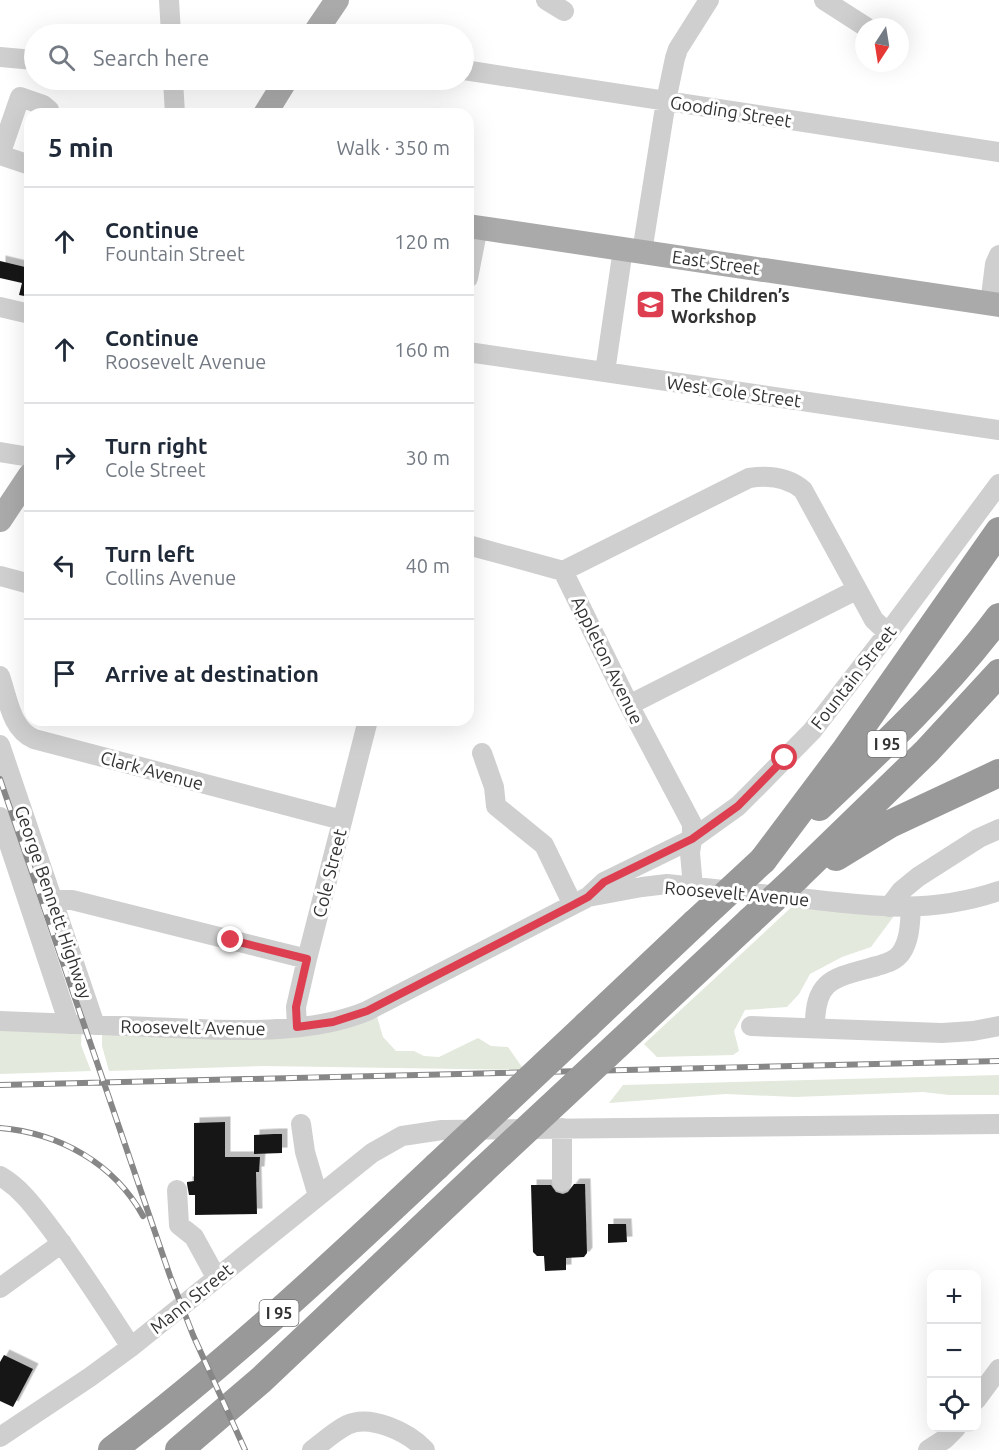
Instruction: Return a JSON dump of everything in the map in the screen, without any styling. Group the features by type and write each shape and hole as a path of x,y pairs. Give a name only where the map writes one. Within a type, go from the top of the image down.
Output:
{"highway":[{"path":"763,860 844,752 999,531"},
{"name":"I 95","path":"112,1450 187,1392 277,1315 876,755 960,667 999,617"},
{"name":"I 95","path":"179,1450 267,1374 797,877 933,745 999,673"},
{"path":"797,877 843,853 890,824 999,773"}],"main road":[{"path":"321,24 337,0"},
{"path":"269,108 280,90"},
{"name":"East Street","path":"474,227 994,304"},
{"path":"0,520 24,489"}],"street":[{"path":"169,0 170,24"},
{"path":"546,0 564,11"},
{"path":"604,372 678,49 709,0"},
{"path":"824,0 855,20"},
{"path":"0,57 24,59"},
{"name":"Gooding Street","path":"474,72 999,152"},
{"path":"174,90 175,108"},
{"path":"24,163 0,155 20,97 47,108"},
{"path":"994,304 995,264 999,255"},
{"path":"0,307 24,313"},
{"name":"West Cole Street","path":"474,353 999,430"},
{"path":"0,452 24,456"},
{"path":"474,547 563,571 749,478 761,476 777,478 794,483 803,490 856,590 874,620 888,633"},
{"name":"Fountain Street","path":"580,901 604,882 692,839 738,806 812,730 888,633 999,484"},
{"name":"Appleton Avenue","path":"563,571 629,705 692,824 690,853 693,887"},
{"path":"0,576 24,582"},
{"path":"629,705 856,590"},
{"name":"Clark Avenue","path":"0,676 16,724 24,734 34,739 342,820"},
{"name":"Cole Street","path":"297,1027 296,1007 307,959 366,726"},
{"name":"George Bennett Highway","path":"0,746 95,1024"},
{"path":"482,753 494,787 496,806 544,845 580,901"},
{"name":"George Bennett Highway","path":"0,817 69,1024"},
{"path":"889,907 901,891 918,877 979,838 999,829"},
{"name":"Roosevelt Avenue","path":"0,1021 211,1029 297,1027 333,1022 367,1011 580,901 642,887 667,884 871,907 911,908 952,905 999,891"},
{"path":"54,900 72,900 307,959"},
{"path":"815,1029 818,996 829,983 843,976 888,963 900,954 907,939 911,908"},
{"path":"751,1026 954,1032 999,1026"},
{"path":"301,1124 307,1161 318,1196"},
{"name":"Mann Street","path":"0,1437 131,1347 379,1148 394,1139 409,1134 442,1130 999,1124"},
{"path":"562,1128 562,1182"},
{"path":"0,1176 10,1181 22,1192 62,1243 131,1347"},
{"path":"177,1190 179,1225 194,1237 216,1277"},
{"path":"0,1288 62,1243"},
{"path":"981,1393 999,1369"},
{"path":"312,1450 348,1425 366,1421 398,1430 425,1450"},
{"path":"928,1450 952,1432"}],"shaded area":[{"path":"919,901 894,916 871,947 842,957 810,974 799,994 787,1007 745,1010 734,1031 739,1051 733,1055 657,1057 644,1044 796,903"},
{"path":"373,1003 383,1037 396,1051 414,1051 424,1056 439,1057 478,1038 491,1046 508,1047 524,1070 264,1066 109,1071 102,1046 102,1021 293,1021"},
{"path":"0,1018 82,1023 81,1045 91,1071 0,1074"},
{"path":"999,1075 999,1095 949,1095 923,1092 795,1097 726,1094 609,1103 623,1085"}],"building":[{"path":"0,261 24,267 24,296 19,295 22,283 0,278"},
{"path":"225,1122 225,1157 260,1157 259,1172 256,1172 257,1214 195,1215 195,1195 189,1195 187,1184 187,1182 194,1181 194,1123"},
{"path":"282,1134 282,1153 254,1154 254,1135"},
{"path":"574,1184 585,1184 587,1253 584,1257 566,1258 566,1270 545,1271 544,1256 537,1256 533,1252 531,1185 551,1185 556,1192 563,1194 568,1192"},
{"path":"608,1224 626,1224 627,1242 608,1243"},
{"path":"4,1355 33,1369 13,1407 0,1401 0,1362"}],"railway":[{"path":"0,779 170,1276 193,1335 245,1450"},
{"path":"0,1085 999,1061"},
{"path":"0,1128 43,1136 83,1154 117,1181 143,1216"}],"place":[{"name":"The Children’s Workshop","path":"650,305"}],"route":[{"path":"231,940 307,959 296,1007 297,1027 345,1020 367,1011 573,905 588,897 604,882 692,839 738,806 785,758"}]}
